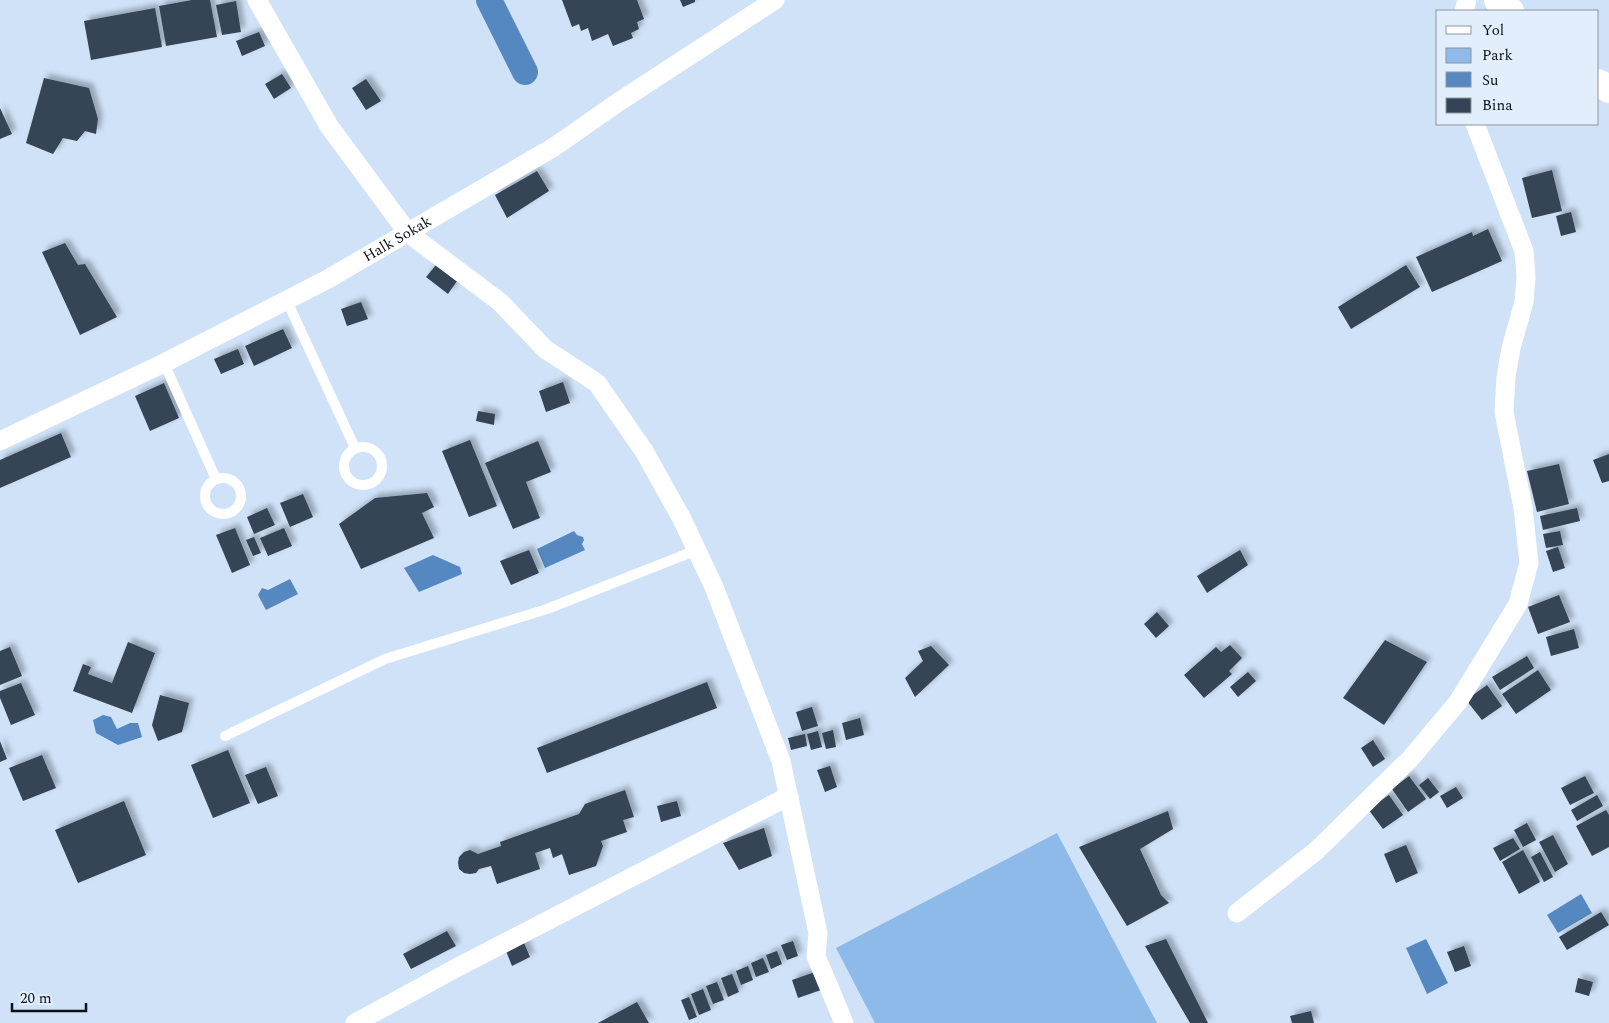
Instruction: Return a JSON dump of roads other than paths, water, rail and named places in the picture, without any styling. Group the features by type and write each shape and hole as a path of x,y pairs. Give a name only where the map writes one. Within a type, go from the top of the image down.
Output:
{"main road":[{"path":"1498,0 1509,10"}],"street":[{"path":"257,0 329,126 408,233 500,302 546,349 597,383 644,450 682,519 714,587 781,760 818,933 816,956 844,1023"},
{"name":"Halk Sokak","path":"0,441 164,363 328,279 554,147 617,103 775,0"},
{"path":"1237,914 1316,851 1410,759 1458,702 1518,604 1529,564 1523,508 1504,412 1506,377 1511,348 1524,302 1524,251 1475,125"},
{"path":"355,1023 458,967 789,796"}],"lane":[{"path":"287,301 354,448"},
{"path":"164,363 216,480"},
{"path":"225,736 385,659 547,609 697,550"}],"water":[{"path":"574,531 577,535 583,537 582,544 585,550 545,568 537,549"},
{"path":"433,555 460,567 462,574 419,592 404,568"},
{"path":"290,579 298,594 266,610 258,595 262,588 268,590"},
{"path":"103,715 111,717 117,729 130,723 138,723 142,737 118,745 96,733 93,720"},
{"path":"1581,894 1592,913 1558,933 1547,915"},
{"path":"1426,939 1448,983 1427,994 1406,948"}],"waterway":[{"path":"489,0 525,72"}]}
